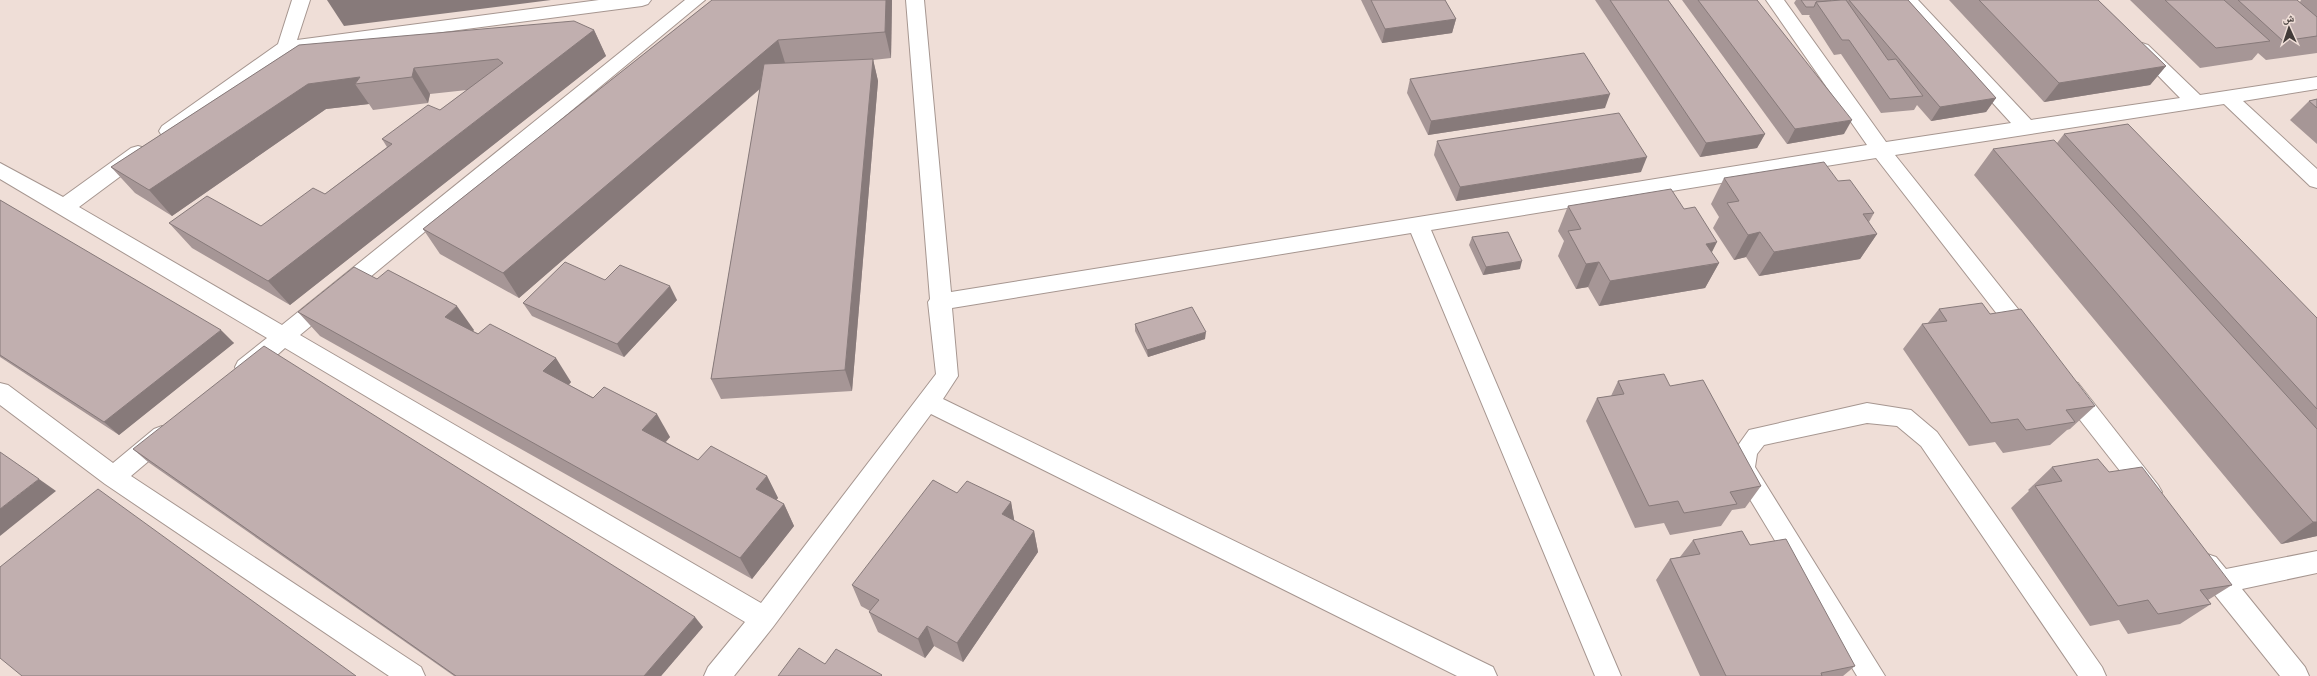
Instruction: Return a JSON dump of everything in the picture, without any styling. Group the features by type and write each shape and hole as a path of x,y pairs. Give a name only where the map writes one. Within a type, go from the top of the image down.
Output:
{"street":[{"path":"286,47 301,0"},
{"path":"64,207 286,47 642,0"},
{"path":"228,382 696,0"},
{"path":"717,676 764,619 947,376 939,302 915,0"},
{"path":"1775,0 1881,150 2038,350"},
{"path":"1908,0 2028,128"},
{"path":"2130,38 2196,102"},
{"path":"939,302 1881,150 2317,83"},
{"path":"2228,97 2317,181"},
{"path":"2094,118 2111,134"},
{"path":"0,170 764,619"},
{"path":"1418,225 1608,676"},
{"path":"2058,375 2161,507"},
{"path":"0,392 112,477 412,676"},
{"path":"928,402 1484,676"},
{"path":"1872,676 1743,468 1746,451 1757,437 1867,413 1903,417 1929,438 2094,676"},
{"path":"112,477 180,422"},
{"path":"2196,551 2296,676"},
{"path":"2220,582 2317,562"}],"building":[{"path":"712,0 886,0 885,32 778,40 503,273 423,229"},
{"path":"1371,0 1445,0 1456,19 1385,29"},
{"path":"1610,0 1668,0 1765,134 1706,143"},
{"path":"1698,0 1757,0 1852,120 1795,129"},
{"path":"1801,0 1831,1 1816,2 1814,7 1806,7"},
{"path":"1846,0 1888,60 1896,59 1923,96 1890,99 1849,40 1842,40 1816,2"},
{"path":"1849,0 1908,0 1996,98 1940,107"},
{"path":"1979,0 2098,0 2166,66 2059,83"},
{"path":"2165,0 2224,0 2270,41 2216,48"},
{"path":"2238,0 2297,0 2317,17 2317,36 2283,41"},
{"path":"574,21 594,30 268,281 169,223 207,196 261,226 313,188 325,194 392,144 382,139 428,105 440,110 503,63 498,59 414,68 412,77 355,84 360,77 308,84 149,190 111,167 299,45"},
{"path":"1584,53 1610,94 1431,121 1410,79"},
{"path":"873,59 845,370 711,379 764,64"},
{"path":"2317,99 2317,108 2309,101"},
{"path":"1619,113 1647,157 1460,187 1437,141"},
{"path":"2128,124 2317,318 2317,409 2064,134"},
{"path":"2054,140 2317,429 2317,522 2313,522 1993,149"},
{"path":"1824,162 1838,181 1850,180 1874,213 1863,214 1877,234 1774,252 1760,232 1748,235 1727,203 1739,201 1724,178"},
{"path":"1671,189 1684,209 1695,207 1717,242 1706,244 1719,263 1610,281 1599,262 1586,264 1568,231 1581,229 1568,206"},
{"path":"0,200 221,330 104,422 0,355"},
{"path":"1508,232 1522,261 1486,267 1472,237"},
{"path":"565,262 605,280 620,265 670,286 617,344 523,303"},
{"path":"354,267 377,279 388,270 457,306 445,317 478,334 490,324 556,358 543,371 593,398 604,387 657,414 642,430 698,460 711,446 767,476 756,489 784,504 740,558 298,312"},
{"path":"1982,303 1990,314 2021,309 2095,406 2066,410 2075,422 2026,430 2018,419 1991,423 1922,324 1947,321 1939,309"},
{"path":"1192,307 1206,332 1147,350 1135,324"},
{"path":"264,346 695,617 644,676 456,676 133,449"},
{"path":"1664,374 1670,386 1703,380 1761,486 1730,492 1737,504 1684,513 1678,501 1649,506 1597,398 1624,394 1618,381"},
{"path":"0,452 39,479 0,509"},
{"path":"2098,459 2109,472 2142,467 2232,585 2200,590 2211,604 2158,614 2148,600 2118,606 2035,486 2062,481 2052,467"},
{"path":"933,480 957,493 967,481 1011,502 1002,514 1034,531 957,643 927,626 918,639 869,612 879,600 852,585"},
{"path":"98,489 356,676 22,676 0,658 0,567"},
{"path":"1742,531 1750,545 1786,539 1855,666 1821,673 1822,676 1726,676 1670,559 1700,554 1693,540"},
{"path":"799,648 825,664 836,649 882,675 778,676"}]}
